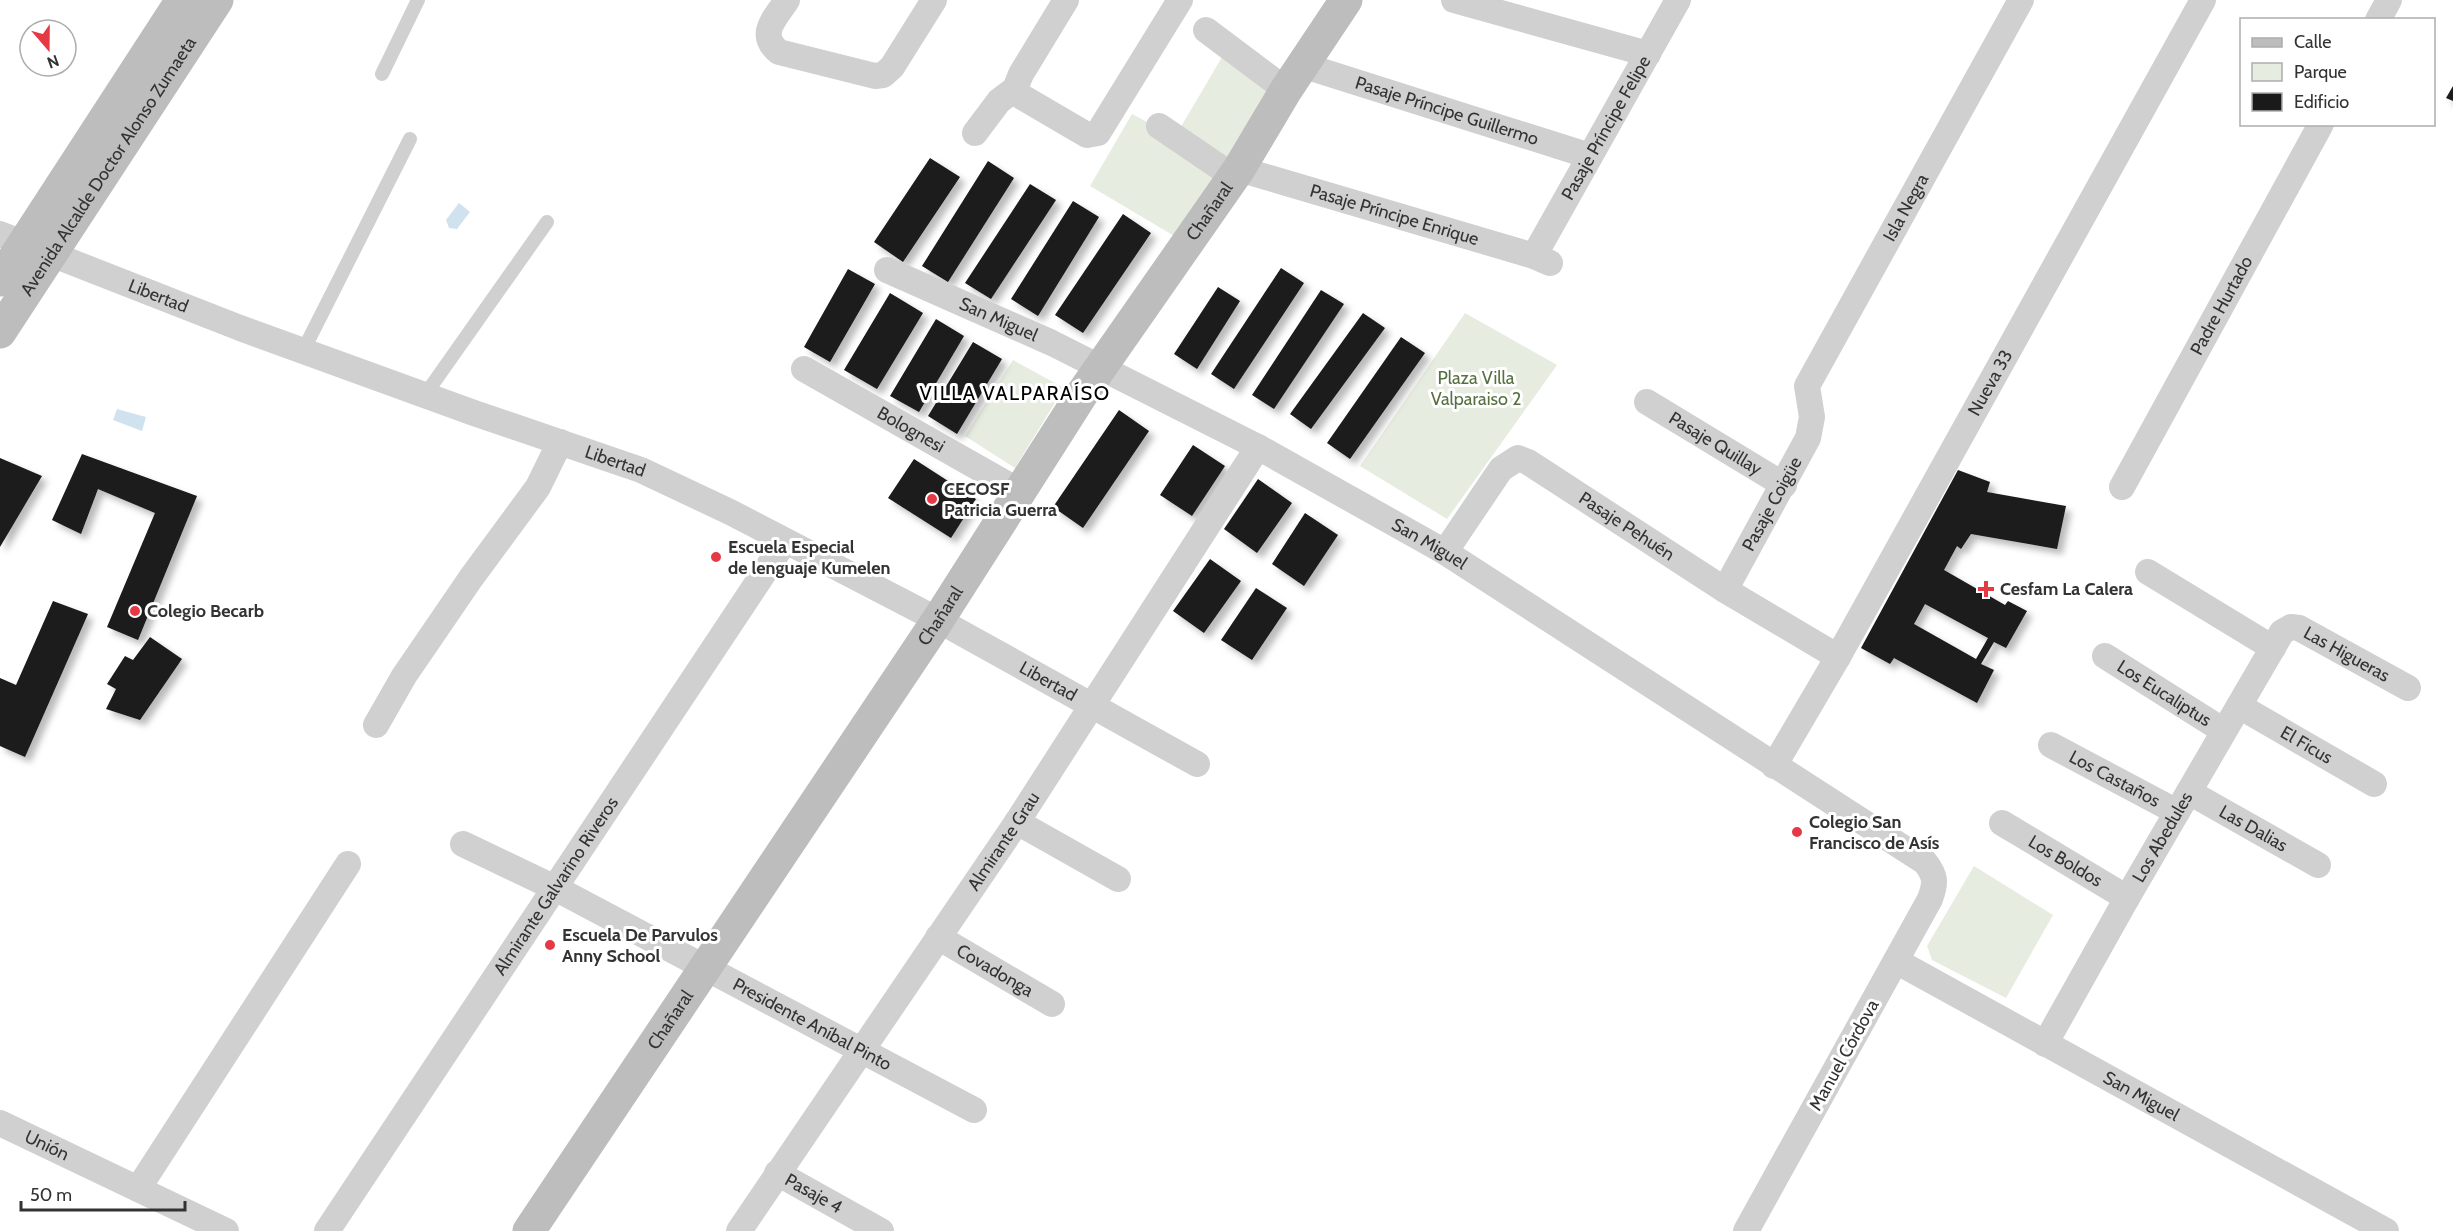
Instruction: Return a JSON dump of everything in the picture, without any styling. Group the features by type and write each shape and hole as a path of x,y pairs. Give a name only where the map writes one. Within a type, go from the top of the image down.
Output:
{"street":[{"name":"Avenida Alcalde Doctor Alonso Zumaeta","path":"0,280 182,0"},
{"name":"Avenida Alcalde Doctor Alonso Zumaeta","path":"0,332 26,243 217,0"},
{"path":"787,0 767,32 768,41 779,52 863,74 883,75 892,68 934,0"},
{"path":"975,133 999,101 1015,89 1021,74 1065,0"},
{"path":"1015,89 1022,97 1087,135 1098,133 1180,0"},
{"name":"Chañaral","path":"529,1231 938,620 1082,394 1236,173 1294,78 1346,0"},
{"path":"1454,0 1648,54"},
{"name":"Pasaje Príncipe Felipe","path":"1542,259 1590,156 1678,0"},
{"name":"Isla Negra","path":"1812,417 1807,386 2021,0"},
{"name":"Nueva 33","path":"1774,766 1838,657 2203,0"},
{"path":"2379,18 2389,0"},
{"name":"Pasaje Príncipe Guillermo","path":"1206,30 1294,78 1590,156"},
{"name":"Pasaje Príncipe Enrique","path":"1159,126 1236,173 1542,259"},
{"name":"Padre Hurtado","path":"2122,487 2319,126"},
{"name":"Libertad","path":"26,243 303,351 642,470 938,620 1197,764"},
{"name":"San Miguel","path":"887,270 1052,343 1102,368 1258,447 1445,552 1924,862 1935,878"},
{"name":"Bolognesi","path":"804,369 1019,491"},
{"name":"Pasaje Quillay","path":"1647,402 1784,485"},
{"name":"Pasaje Coigüe","path":"1725,590 1808,438 1812,417"},
{"path":"376,725 404,676 471,578 538,487 560,442"},
{"name":"Almirante Grau","path":"739,1231 861,1048 1017,822 1258,447"},
{"name":"Pasaje Pehuén","path":"1445,552 1501,469 1518,458 1528,462 1725,590 1838,657"},
{"name":"Almirante Galvarino Riveros","path":"327,1231 785,541"},
{"path":"2148,572 2278,640"},
{"name":"Las Higueras","path":"2278,640 2291,627 2299,628 2408,688"},
{"name":"Los Abedules","path":"2045,1044 2127,898 2278,640"},
{"name":"Los Eucaliptus","path":"2105,656 2224,731"},
{"name":"El Ficus","path":"2239,706 2374,784"},
{"name":"Los Castaños","path":"2051,746 2183,802"},
{"name":"Las Dalias","path":"2183,802 2318,865"},
{"path":"1017,822 1118,879"},
{"name":"Los Boldos","path":"2002,823 2127,898"},
{"name":"Presidente Aníbal Pinto","path":"463,844 555,888 861,1048 974,1110"},
{"path":"138,1189 348,864"},
{"name":"Manuel Córdova","path":"1746,1231 1930,899 1935,886 1935,878"},
{"name":"Covadonga","path":"938,937 1052,1004"},
{"name":"San Miguel","path":"1896,961 2386,1231"},
{"name":"Unión","path":"0,1123 226,1231"},
{"name":"Pasaje 4","path":"777,1173 881,1231"}],"lane":[{"path":"382,74 418,0"},
{"path":"303,351 410,139"},
{"path":"425,395 547,222"}],"green space":[{"path":"1225,52 1275,91 1176,237 1090,186 1132,114 1175,137"},
{"name":"Plaza Villa Valparaiso 2","path":"1465,313 1557,365 1447,519 1360,466"},
{"path":"1013,360 1064,388 1015,468 965,436"},
{"path":"1974,866 2053,915 2006,998 1932,960 1927,946"}],"water":[{"path":"459,203 470,212 457,229 449,228 446,220"},
{"path":"117,409 146,417 142,431 113,420"}],"building":[{"path":"2453,86 2453,101 2446,98"},
{"path":"930,158 960,177 903,262 874,242"},
{"path":"988,161 1014,178 948,282 922,266"},
{"path":"1030,184 1056,200 991,299 965,283"},
{"path":"1073,201 1099,217 1038,316 1011,299"},
{"path":"1123,214 1151,233 1083,333 1055,315"},
{"path":"1281,268 1304,283 1234,389 1211,374"},
{"path":"848,269 875,284 830,362 804,347"},
{"path":"1218,287 1240,301 1197,369 1174,354"},
{"path":"1321,290 1344,304 1274,409 1252,395"},
{"path":"890,293 923,313 877,389 844,370"},
{"path":"1363,313 1385,328 1311,429 1290,414"},
{"path":"936,319 964,336 919,412 890,396"},
{"path":"1401,337 1425,353 1350,459 1327,443"},
{"path":"973,342 1002,359 957,434 928,416"},
{"path":"1119,410 1149,431 1083,528 1053,507"},
{"path":"1193,445 1225,466 1192,516 1160,495"},
{"path":"82,454 197,496 138,640 107,627 155,513 98,489 81,534 52,520"},
{"path":"0,458 42,476 0,547"},
{"name":"CECOSF Patricia Guerra","path":"914,459 976,499 951,538 888,498"},
{"path":"1958,470 1990,482 1987,492 2066,506 2057,549 1971,534 1961,549 1957,546 1944,570 2005,605 2008,601 2027,611 2006,648 1994,642 1981,664 1994,670 1977,703 1894,658 1890,664 1861,648","holes":["1925,604 1988,638 1976,659 1914,624"]},
{"path":"1258,479 1292,503 1257,553 1224,529"},
{"path":"1305,513 1338,535 1304,586 1272,564"},
{"path":"1210,559 1241,581 1204,633 1173,611"},
{"path":"1256,588 1287,608 1252,660 1221,640"},
{"path":"53,601 88,614 25,757 0,746 0,678 16,685"},
{"path":"150,637 182,659 140,720 106,709 116,689 107,684 125,656 133,660"}],"place":[{"name":"CECOSF Patricia Guerra","path":"932,499"},
{"name":"Escuela Especial de lenguaje Kumelen","path":"716,557"},
{"name":"Cesfam La Calera","path":"1986,589"},
{"name":"Colegio Becarb","path":"135,611"},
{"name":"Colegio San Francisco de Asís","path":"1797,832"},
{"name":"Escuela De Parvulos Anny School","path":"550,945"}],"district":[{"name":"VILLA VALPARAÍSO","path":"1015,393"}]}
